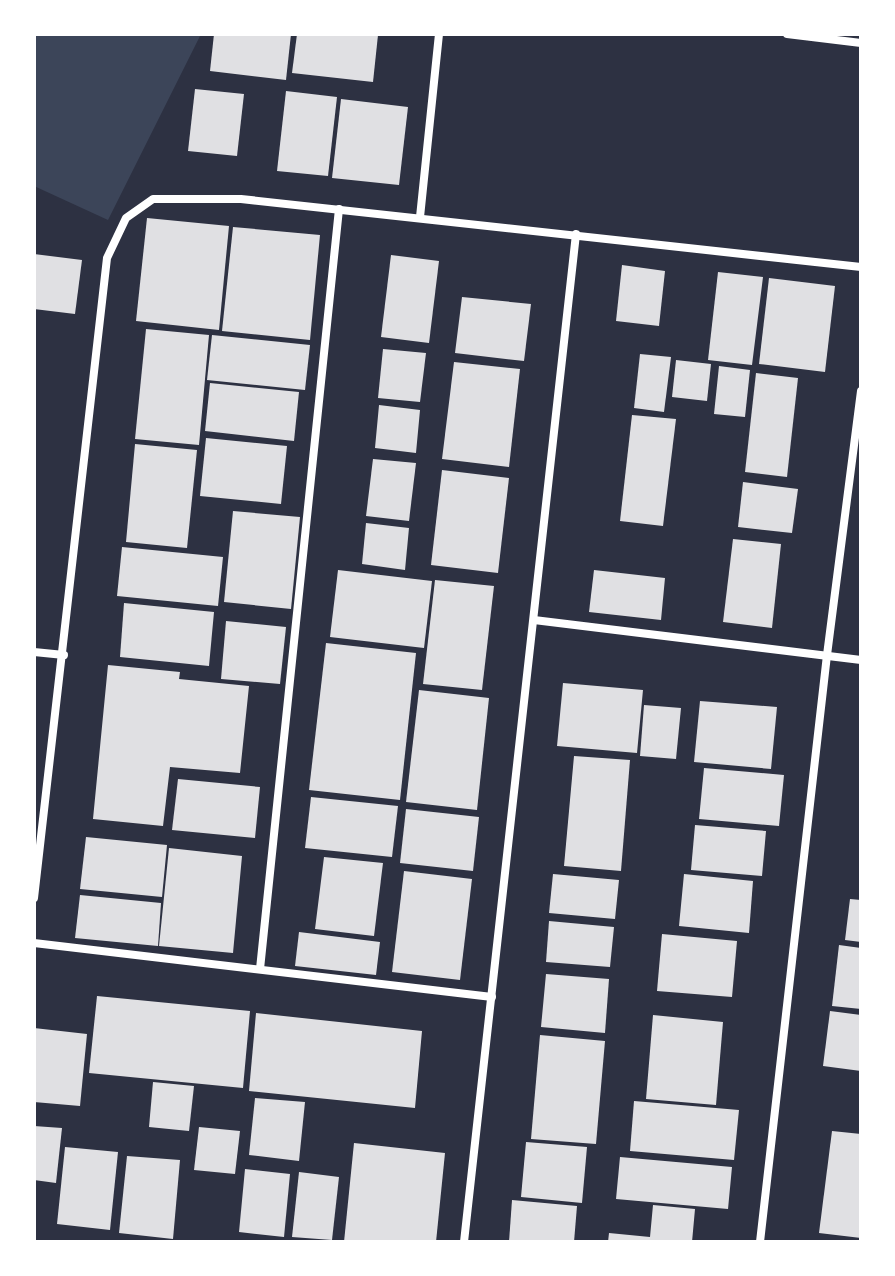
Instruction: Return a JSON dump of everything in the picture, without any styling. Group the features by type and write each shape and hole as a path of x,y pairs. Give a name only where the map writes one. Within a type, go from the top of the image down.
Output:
{"street":[{"path":"420,217 439,34"},
{"path":"787,34 861,43"},
{"path":"34,898 107,258 126,218 153,199 241,199 861,267"},
{"path":"260,969 339,209"},
{"path":"464,1242 576,234"},
{"path":"760,1242 827,655 861,391"},
{"path":"534,620 861,660"},
{"path":"34,652 64,655"},
{"path":"34,943 492,997"}],"shaded area":[{"path":"34,34 201,34 108,220 34,186"}],"building":[{"path":"214,34 291,34 286,80 210,71"},
{"path":"297,34 378,35 373,82 292,73"},
{"path":"195,89 244,94 237,156 188,151"},
{"path":"286,91 337,97 328,176 277,171"},
{"path":"341,99 408,107 399,185 332,178"},
{"path":"147,218 229,226 219,330 136,321"},
{"path":"233,227 320,235 310,340 222,331"},
{"path":"34,254 82,260 75,314 34,309"},
{"path":"391,255 439,261 429,343 381,337"},
{"path":"622,265 665,271 659,326 616,321"},
{"path":"718,272 763,277 752,365 708,360"},
{"path":"769,278 835,286 825,372 759,364"},
{"path":"462,297 531,304 524,361 455,353"},
{"path":"146,329 209,335 199,445 135,439"},
{"path":"212,335 310,345 305,390 207,380"},
{"path":"383,349 426,353 420,402 378,398"},
{"path":"640,354 671,357 664,412 634,408"},
{"path":"676,360 711,364 707,401 672,397"},
{"path":"454,362 520,369 509,467 442,459"},
{"path":"719,366 750,370 745,417 714,414"},
{"path":"756,373 798,378 787,477 745,472"},
{"path":"210,383 299,392 294,441 205,431"},
{"path":"379,405 420,410 416,453 375,448"},
{"path":"632,415 676,419 663,526 620,521"},
{"path":"206,438 287,446 281,504 200,496"},
{"path":"135,444 197,450 187,548 126,542"},
{"path":"373,459 416,463 409,521 366,516"},
{"path":"442,470 509,478 498,573 431,565"},
{"path":"743,482 798,489 792,533 738,527"},
{"path":"233,511 300,517 291,609 224,602"},
{"path":"366,523 409,528 405,570 362,564"},
{"path":"733,539 781,544 772,628 723,622"},
{"path":"122,547 223,557 218,606 117,596"},
{"path":"338,570 432,581 424,648 330,637"},
{"path":"594,570 665,578 661,620 589,612"},
{"path":"435,580 494,586 482,690 423,684"},
{"path":"124,603 214,612 209,666 120,657"},
{"path":"226,621 286,627 280,684 221,679"},
{"path":"326,643 416,653 400,800 309,790"},
{"path":"108,665 180,672 179,679 249,686 240,773 170,767 163,826 93,819"},
{"path":"563,683 643,690 637,753 557,746"},
{"path":"419,690 489,698 477,810 406,802"},
{"path":"700,701 777,707 771,769 694,762"},
{"path":"644,705 681,708 676,759 640,756"},
{"path":"574,756 630,760 621,871 564,866"},
{"path":"704,768 784,775 779,826 699,819"},
{"path":"178,779 260,787 255,838 172,830"},
{"path":"311,797 398,806 392,857 305,848"},
{"path":"406,809 479,817 473,871 400,863"},
{"path":"695,825 766,831 762,876 691,870"},
{"path":"86,837 167,845 162,897 80,889"},
{"path":"169,848 242,856 233,953 159,946"},
{"path":"324,857 383,863 374,936 315,929"},
{"path":"404,871 472,879 460,980 392,972"},
{"path":"553,874 619,880 615,919 549,913"},
{"path":"684,874 753,881 749,933 679,926"},
{"path":"80,895 161,903 158,946 75,938"},
{"path":"850,899 861,900 861,942 845,940"},
{"path":"549,921 614,927 610,967 546,962"},
{"path":"299,932 380,942 376,975 295,966"},
{"path":"662,934 737,941 732,997 657,991"},
{"path":"839,945 861,948 861,1009 832,1006"},
{"path":"546,974 609,979 605,1033 541,1027"},
{"path":"97,996 250,1011 243,1088 89,1073"},
{"path":"830,1011 861,1015 861,1071 823,1066"},
{"path":"256,1013 422,1031 415,1108 249,1091"},
{"path":"653,1015 723,1022 716,1105 646,1099"},
{"path":"34,1028 87,1034 80,1106 34,1102"},
{"path":"540,1035 605,1041 596,1144 531,1139"},
{"path":"153,1082 194,1086 189,1131 149,1127"},
{"path":"255,1098 305,1102 299,1161 249,1155"},
{"path":"634,1101 739,1110 734,1160 630,1151"},
{"path":"34,1126 62,1128 56,1183 34,1180"},
{"path":"199,1127 240,1131 235,1174 194,1170"},
{"path":"832,1131 861,1134 861,1238 819,1233"},
{"path":"526,1142 587,1147 582,1203 521,1197"},
{"path":"354,1143 445,1153 436,1242 344,1242"},
{"path":"65,1147 118,1152 110,1230 57,1224"},
{"path":"127,1156 180,1160 173,1239 119,1233"},
{"path":"620,1157 732,1167 728,1209 616,1199"},
{"path":"245,1169 290,1174 284,1237 239,1232"},
{"path":"299,1172 339,1177 332,1240 292,1237"},
{"path":"512,1200 577,1206 574,1242 509,1242"},
{"path":"653,1205 695,1209 692,1242 608,1242 609,1233 650,1237"}]}
